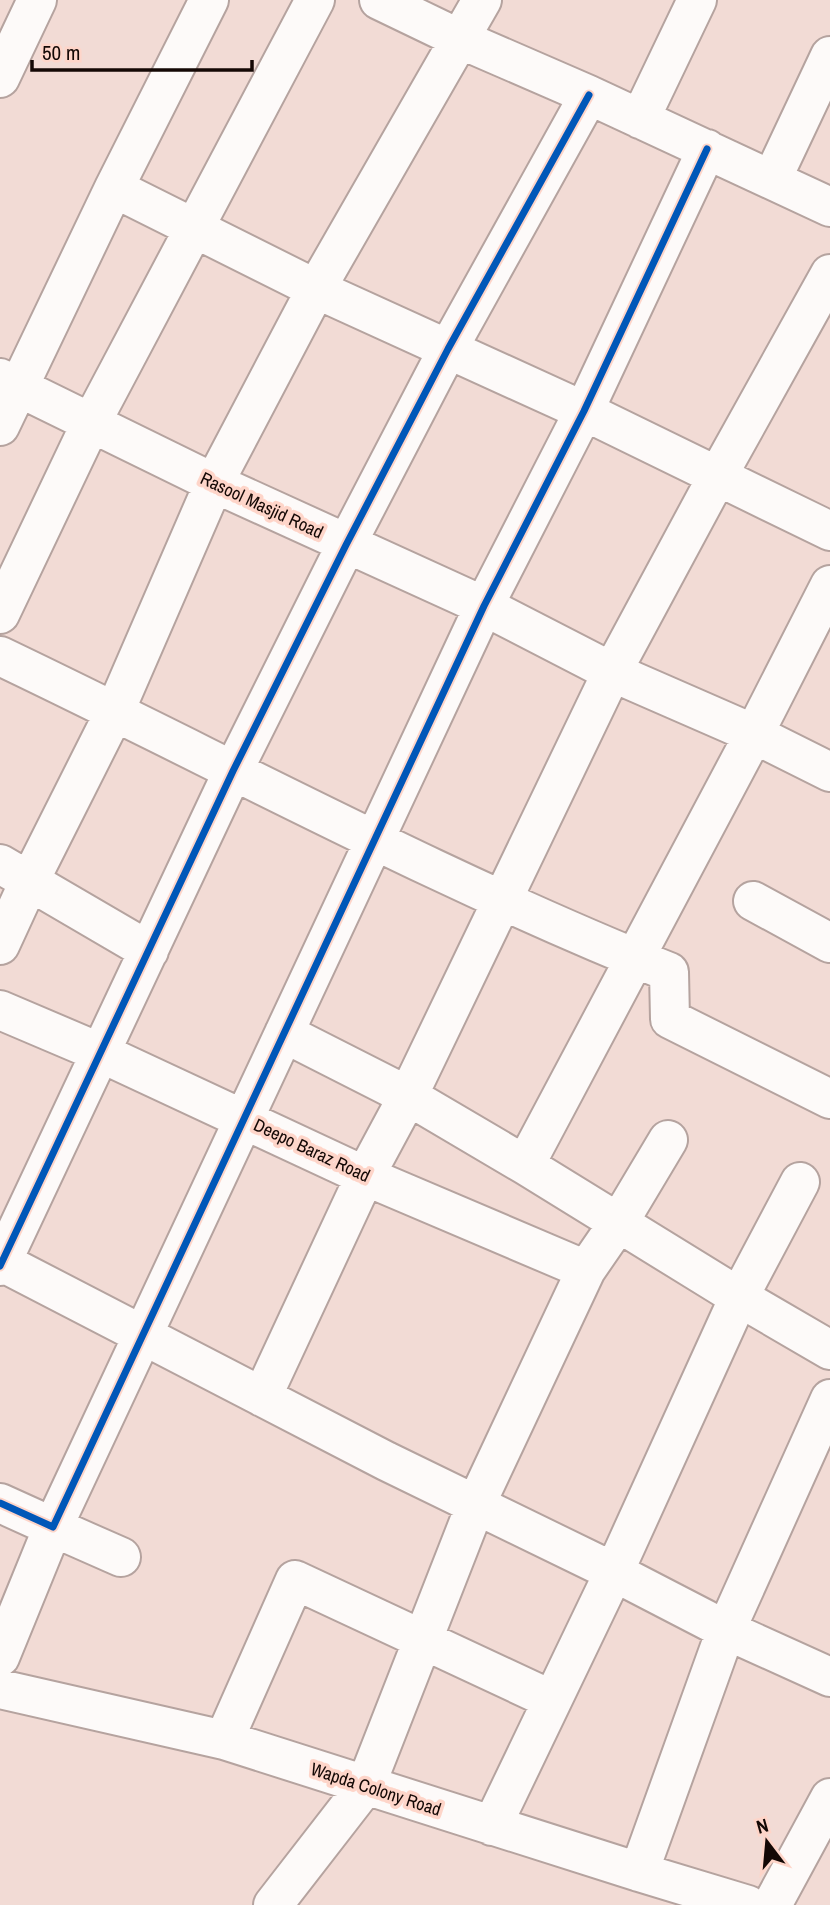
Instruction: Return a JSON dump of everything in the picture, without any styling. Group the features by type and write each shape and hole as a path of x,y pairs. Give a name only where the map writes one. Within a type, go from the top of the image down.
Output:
{"street":[{"path":"0,78 37,0"},
{"path":"0,426 9,383 114,188 209,0"},
{"path":"0,614 91,423 315,0"},
{"path":"379,0 830,207"},
{"path":"0,945 14,873 115,711 214,483 316,289 482,0"},
{"path":"640,118 697,0"},
{"path":"772,179 830,56"},
{"path":"589,95 448,349 346,544 233,771 1,1263 386,1461 726,1630 830,1677"},
{"path":"0,1657 53,1527 373,840 484,606 584,411 707,149"},
{"path":"114,188 316,289 584,411 830,531"},
{"path":"262,1397 365,1175 408,1096 612,672 830,274"},
{"name":"Rasool Masjid Road","path":"9,383 214,483 484,606 612,672 754,734 830,772"},
{"path":"525,1165 830,585"},
{"path":"0,656 503,902 669,972 670,1019 830,1099"},
{"path":"14,873 149,951"},
{"path":"753,901 830,943"},
{"name":"Deepo Baraz Road","path":"0,1010 101,1053 365,1175 586,1270"},
{"path":"284,1033 408,1096 830,1350"},
{"path":"273,1905 366,1785 476,1504 586,1270 619,1223 668,1140"},
{"path":"492,1825 614,1572 739,1297 800,1182"},
{"path":"639,1872 726,1630 830,1399"},
{"path":"0,1503 121,1557"},
{"path":"225,1741 295,1580 552,1700"},
{"name":"Wapda Colony Road","path":"0,1689 225,1741 748,1905"},
{"path":"772,1905 830,1798"}],"cycle path":[{"path":"0,1266 233,771 346,545 448,349 589,95"},
{"path":"0,1503 53,1527 484,606 584,411 707,149"}]}
